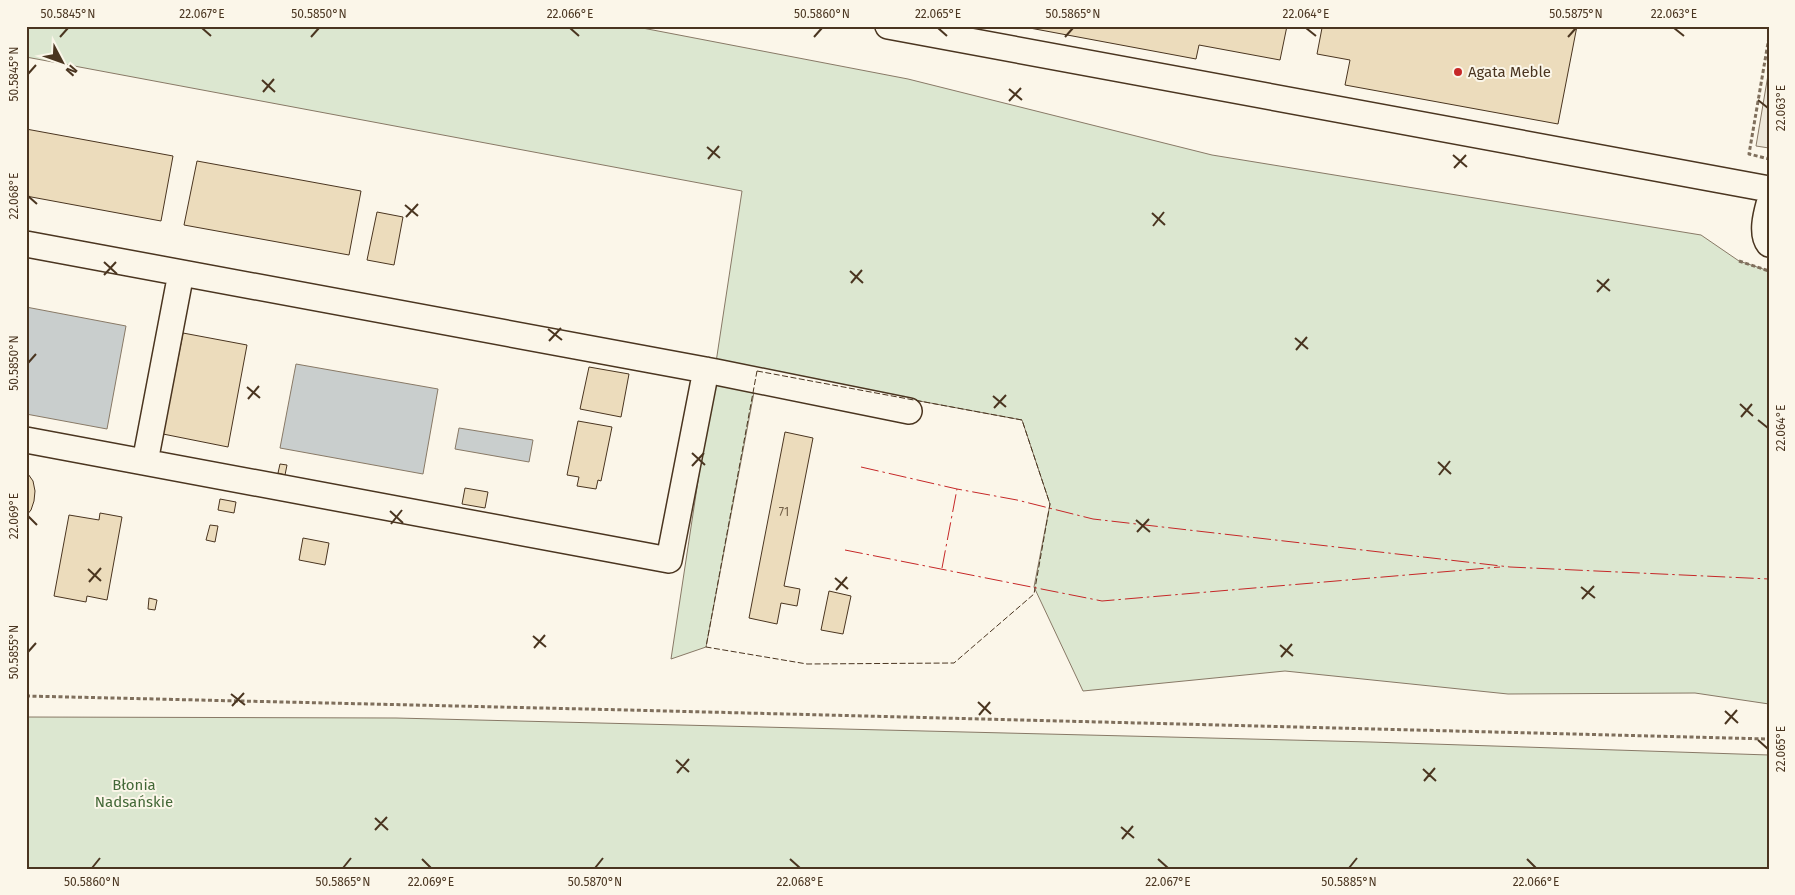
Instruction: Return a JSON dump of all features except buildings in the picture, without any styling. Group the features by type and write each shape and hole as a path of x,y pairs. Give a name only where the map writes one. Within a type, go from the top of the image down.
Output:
{"lane":[{"path":"888,26 1769,189"},
{"path":"1769,204 1765,232 1766,240 1769,244"},
{"path":"26,244 706,370 909,411"},
{"path":"145,462 181,273"},
{"path":"26,440 669,560 706,370"}],"path":[{"path":"1769,37 1749,154 1769,159"},
{"path":"1740,261 1769,271"},
{"path":"26,696 1769,739"}],"green space":[{"path":"26,26 632,26 908,79 1212,155 1701,235 1739,261 1769,271 1769,704 1695,693 1508,694 1285,671 1083,691 1034,587 1050,504 1022,420 758,371 706,647 671,659 742,191 26,57"},
{"name":"Błonia Nadsańskie","path":"26,717 396,718 1371,742 1769,755 1769,869 26,869"}],"shaded area":[{"path":"1769,69 1769,148 1756,146"},
{"path":"26,307 126,326 107,429 26,414"},
{"path":"296,364 438,389 423,474 280,448"},
{"path":"459,428 533,440 529,462 455,449"}],"fence":[{"path":"757,371 1022,420 1050,504 1034,594 954,663 807,664 706,647 757,371"}],"power":[{"path":"861,467 957,489 1017,500 1093,519 1510,567 1769,579"},
{"path":"942,568 957,489"},
{"path":"845,550 1102,601 1500,567"}],"place":[{"name":"Agata Meble","path":"1458,72"}]}
